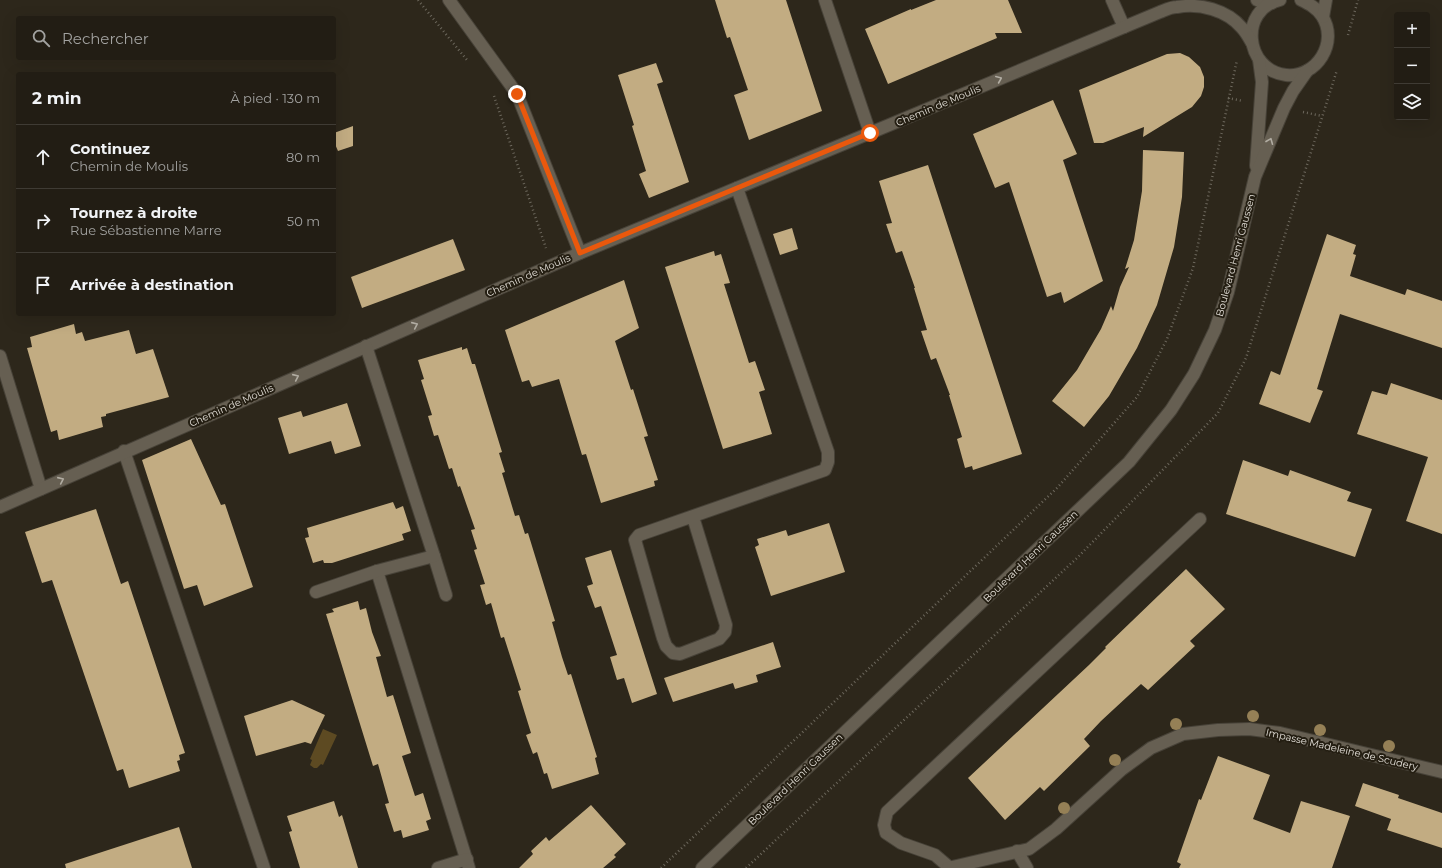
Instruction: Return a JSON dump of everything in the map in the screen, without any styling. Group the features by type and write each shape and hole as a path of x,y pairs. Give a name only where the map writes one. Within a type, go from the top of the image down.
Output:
{"street":[{"path":"449,0 517,94 580,253"},
{"path":"825,0 870,133"},
{"path":"1112,0 1124,27"},
{"path":"1257,0 1276,2"},
{"name":"Boulevard Henri Gaussen","path":"702,868 1129,462 1171,410 1194,374 1216,330 1228,292 1256,177 1284,108 1293,91 1308,71 1316,65 1327,47 1328,32 1322,17 1317,10 1301,0"},
{"path":"1322,17 1326,0"},
{"name":"Boulevard Henri Gaussen","path":"1256,177 1262,82 1259,60 1252,44 1251,36 1255,20 1265,7 1276,2"},
{"name":"Chemin de Moulis","path":"0,507 124,451 547,267 1124,27 1176,7 1191,5 1225,13 1242,27 1252,44"},
{"name":"Boulevard Henri Gaussen","path":"1259,60 1267,68 1276,73 1287,75 1308,71"},
{"path":"693,517 726,624 724,632 719,639 680,654 673,653 666,646 635,540 639,535 646,532 693,517 825,470 828,462 828,452 736,188"},
{"path":"366,346 446,595"},
{"path":"0,356 41,489"},
{"path":"124,451 264,868"},
{"path":"949,868 935,855 901,843 886,833 884,825 887,812 1200,519"},
{"path":"316,592 377,571 434,556"},
{"path":"377,571 468,863 438,868"},
{"name":"Impasse Madeleine de Scudery","path":"949,868 1029,849 1056,829 1121,770 1151,748 1183,734 1218,730 1257,730 1442,772"},
{"path":"1017,852 1027,868"}],"path":[{"path":"418,0 468,61"},
{"path":"662,868 1058,487 1137,397 1167,339 1193,268 1237,61 1237,54"},
{"path":"492,92 546,249 547,267"}],"shaded area":[{"path":"323,729 337,735 323,765 321,764 317,768 314,768 310,765 312,760 310,759"}],"building":[{"path":"715,0 786,0 822,111 749,140 734,95 748,90 730,37 727,38"},
{"path":"936,0 1008,0 1022,33 995,33 997,38 888,84 865,29"},
{"path":"1180,53 1189,57 1200,67 1204,77 1204,87 1201,96 1192,107 1143,137 1144,127 1103,143 1094,143 1079,90 1167,54"},
{"path":"656,63 663,82 657,84 689,182 649,198 639,174 646,171 632,126 634,125 618,75"},
{"path":"1053,100 1077,154 1063,160 1103,281 1064,303 1061,292 1047,297 1009,182 995,188 973,134"},
{"path":"353,126 353,146 338,151 336,146 336,132"},
{"path":"1143,150 1184,152 1182,197 1174,247 1157,305 1137,348 1109,396 1084,427 1052,401 1077,370 1101,329 1111,306 1113,311 1120,287 1129,267 1125,269 1134,240 1142,191"},
{"path":"928,165 1022,454 973,470 972,466 965,468 957,439 962,437 950,395 936,358 931,360 921,331 927,330 915,288 902,251 896,253 886,224 892,223 879,181"},
{"path":"792,228 798,249 780,255 773,234"},
{"path":"1327,234 1356,245 1353,254 1356,255 1350,276 1405,295 1407,289 1442,301 1442,348 1340,314 1317,389 1323,391 1310,423 1259,404 1271,371 1280,375"},
{"path":"453,239 465,270 362,308 351,277"},
{"path":"714,251 715,256 721,254 730,283 724,284 749,363 755,361 765,390 759,392 772,434 723,449 665,267"},
{"path":"624,280 639,328 615,341 631,390 633,389 648,436 644,437 658,480 654,481 655,486 601,503 586,454 582,455 559,379 532,387 529,380 522,382 505,330"},
{"path":"74,324 76,334 82,332 85,341 129,330 136,354 153,349 169,397 106,414 106,416 101,417 103,427 59,440 57,430 51,432 27,348 32,347 30,337"},
{"path":"462,347 462,350 467,348 472,364 475,364 502,452 499,453 505,472 502,473 515,516 519,515 525,534 528,533 555,621 552,622 562,657 568,675 571,674 597,757 595,758 599,774 552,789 547,773 544,774 537,752 533,754 526,735 531,733 518,691 521,690 504,637 501,638 491,603 486,605 480,585 485,584 474,550 477,549 471,530 475,529 460,486 458,487 452,468 449,469 438,435 434,436 428,416 432,415 421,380 424,379 418,360"},
{"path":"1391,383 1442,400 1442,534 1406,521 1428,457 1357,434 1372,391 1387,395"},
{"path":"347,403 361,446 335,454 331,441 289,454 278,418 301,411 303,417"},
{"path":"191,439 221,505 225,504 253,587 204,606 197,585 184,589 142,460"},
{"path":"1243,460 1288,476 1290,470 1351,492 1347,501 1372,509 1355,557 1226,514"},
{"path":"393,502 396,509 403,506 411,531 402,534 404,540 332,563 324,563 323,560 313,563 305,538 309,537 307,528"},
{"path":"96,509 121,584 128,581 185,753 179,755 180,760 177,761 180,771 129,788 123,769 117,771 52,580 42,583 25,532"},
{"path":"829,523 845,572 771,596 755,547 759,545 757,539 786,530 788,536"},
{"path":"611,550 657,694 632,703 624,678 617,680 610,657 617,655 601,606 595,608 587,586 593,584 585,558"},
{"path":"1186,569 1225,609 1190,641 1195,646 1148,690 1141,684 1101,721 1084,739 1090,746 1044,791 1040,787 1005,820 968,778 1089,665 1106,648 1105,647"},
{"path":"358,601 360,610 366,608 372,632 381,656 376,657 387,697 393,695 411,753 402,756 415,796 423,793 431,819 426,821 429,830 403,838 401,830 394,832 385,804 389,803 378,764 373,766 326,614 334,612 332,609"},
{"path":"773,642 781,667 756,675 758,682 735,689 733,683 673,702 664,678"},
{"path":"292,700 325,715 311,744 305,742 256,756 244,716"},
{"path":"1218,756 1270,775 1253,819 1290,833 1301,801 1350,816 1332,868 1179,868 1181,864 1177,862 1199,799 1201,800"},
{"path":"1363,783 1399,795 1398,798 1442,813 1442,848 1387,830 1391,819 1355,806"},
{"path":"334,801 339,817 342,815 358,868 300,868 289,832 292,831 287,816"},
{"path":"591,805 626,844 614,855 616,857 603,868 519,868 533,854 531,851 546,837 549,841"},
{"path":"179,827 192,868 66,868 65,864"}],"route":[{"path":"517,94 580,253 870,133"}]}
